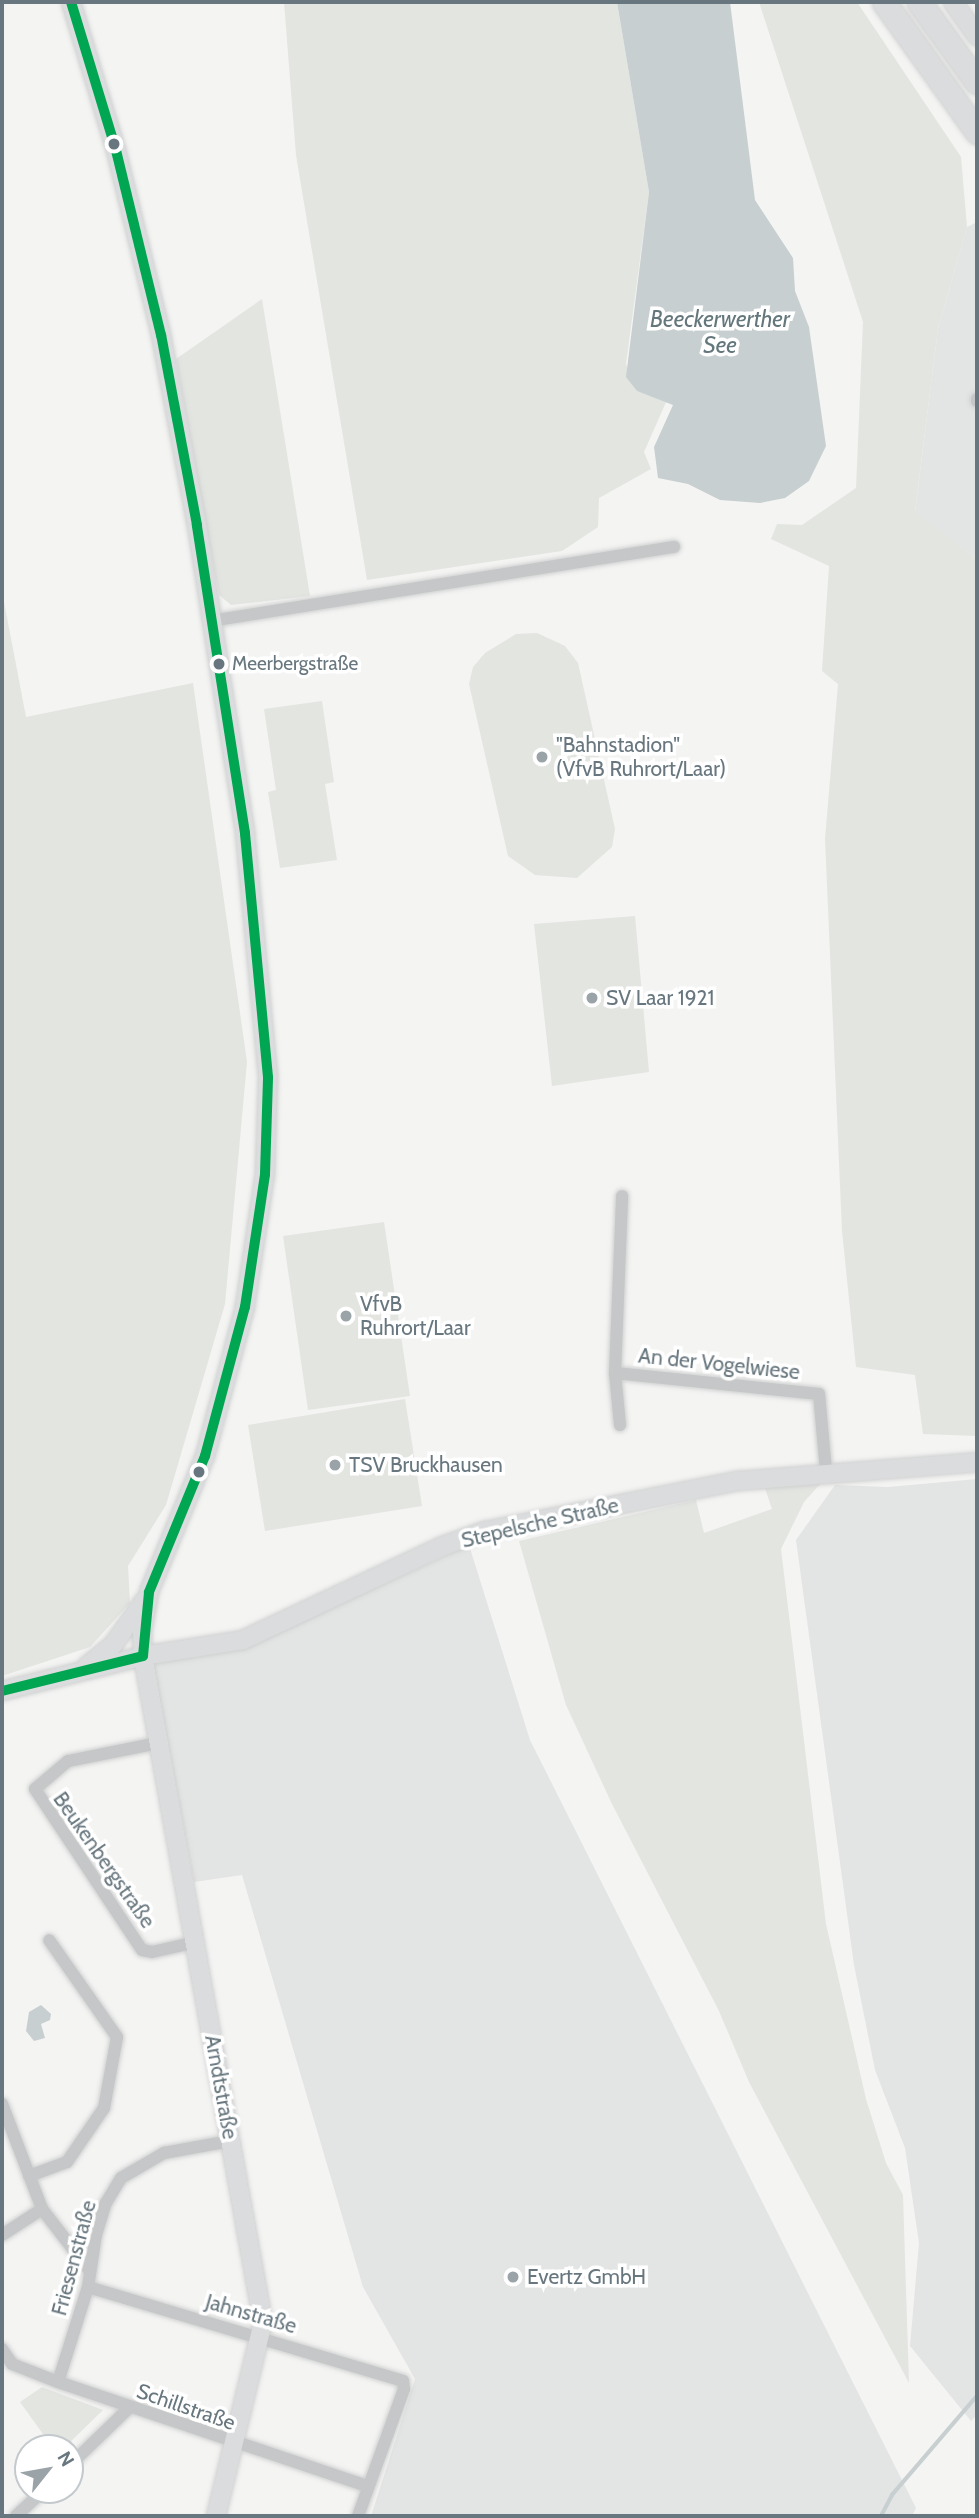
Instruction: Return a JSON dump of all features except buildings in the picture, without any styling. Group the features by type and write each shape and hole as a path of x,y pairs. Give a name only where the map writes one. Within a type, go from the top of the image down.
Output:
{"highway":[{"path":"884,2 977,132"},
{"path":"919,2 977,82"}],"street":[{"path":"71,2 116,150 162,335 245,833 268,1077 265,1174 245,1307 205,1456 149,1592 113,1645 82,1670"},
{"path":"953,2 977,36"},
{"path":"211,621 674,547"},
{"name":"An der Vogelwiese","path":"620,1425 615,1373 622,1196"},
{"name":"An der Vogelwiese","path":"615,1373 819,1394 826,1471"},
{"name":"Stepelsche Straße","path":"2,1691 142,1656 243,1640 466,1536 738,1481 826,1471 977,1462"},
{"name":"Arndtstraße","path":"149,1592 142,1656 263,2322 216,2516"},
{"name":"Beukenbergstraße","path":"158,1743 68,1761 35,1788 142,1950 152,1952 195,1942"},
{"path":"29,2176 67,2162 104,2108 117,2037 49,1940"},
{"path":"2,2104 42,2209 90,2271"},
{"name":"Friesenstraße","path":"58,2382 88,2287 106,2203 121,2178 164,2152 230,2141"},
{"path":"2,2235 42,2209"},
{"name":"Jahnstraße","path":"88,2287 403,2381 404,2389 367,2486"},
{"name":"Schillstraße","path":"2,2349 12,2364 58,2382 367,2486"},
{"path":"84,2451 129,2408"},
{"path":"358,2516 367,2486"},
{"path":"16,2516 29,2504"}],"shaded area":[{"path":"284,2 617,2 649,192 626,364 637,391 667,400 644,452 651,469 599,498 598,527 562,551 367,580 296,155"},
{"path":"759,2 857,2 961,157 967,227 938,329 915,511 977,559 977,1436 923,1434 915,1375 856,1367 842,1231 825,839 838,684 822,671 829,566 771,539 777,524 802,525 856,488 863,322"},
{"path":"977,222 977,559 915,512 938,329 967,227"},
{"path":"262,299 310,596 231,605 219,595 176,359"},
{"path":"2,591 26,717 193,683 247,1062 225,1304 166,1505 128,1566 130,1603 90,1647 2,1676"},
{"name":"\"Bahnstadion\" (VfvB Ruhrort/Laar)","path":"537,633 565,646 578,663 615,829 612,847 577,878 535,875 508,856 469,684 473,667 485,653 516,634"},
{"path":"322,701 334,782 325,784 337,860 280,868 268,792 276,790 264,709"},
{"name":"SV Laar 1921","path":"635,916 649,1072 552,1086 534,924"},
{"name":"VfvB Ruhrort/Laar","path":"384,1222 410,1396 308,1410 283,1236"},
{"name":"TSV Bruckhausen","path":"405,1399 422,1506 265,1531 248,1425"},
{"path":"977,1479 977,2415 971,2421 910,2346 919,2243 905,2148 875,2070 854,1965 796,1540 835,1485 888,1487"},
{"path":"822,1482 804,1502 781,1549 826,1924 866,2099 886,2163 903,2195 909,2383 749,2082 719,2011 612,1804 566,1705 519,1541 696,1500 704,1533 772,1509 765,1488"},
{"path":"469,1545 530,1740 916,2508 912,2516 371,2516 415,2379 363,2287 242,1875 194,1882 153,1662 245,1648"},
{"path":"42,2387 103,2410 78,2434 43,2434 20,2402"}],"water":[{"name":"Beeckerwerther See","path":"617,2 730,2 755,200 793,258 795,291 809,327 826,446 809,481 785,498 760,503 720,500 688,484 658,478 654,447 673,405 637,391 626,377 649,192"},
{"path":"41,2005 51,2014 50,2020 41,2024 45,2038 34,2041 26,2031 29,2012"}],"waterway":[{"path":"881,2516 892,2495 977,2396"}],"transit line":[{"path":"2,1691 143,1656 149,1592 205,1456 245,1307 265,1174 268,1077 245,833 197,525 161,335 116,150 71,2"}],"place":[{"name":"Meerbergstraße","path":"219,664"},
{"name":"\"Bahnstadion\" (VfvB Ruhrort/Laar)","path":"542,757"},
{"name":"SV Laar 1921","path":"592,998"},
{"name":"VfvB Ruhrort/Laar","path":"346,1316"},
{"name":"TSV Bruckhausen","path":"335,1465"},
{"name":"Evertz GmbH","path":"513,2277"}]}
